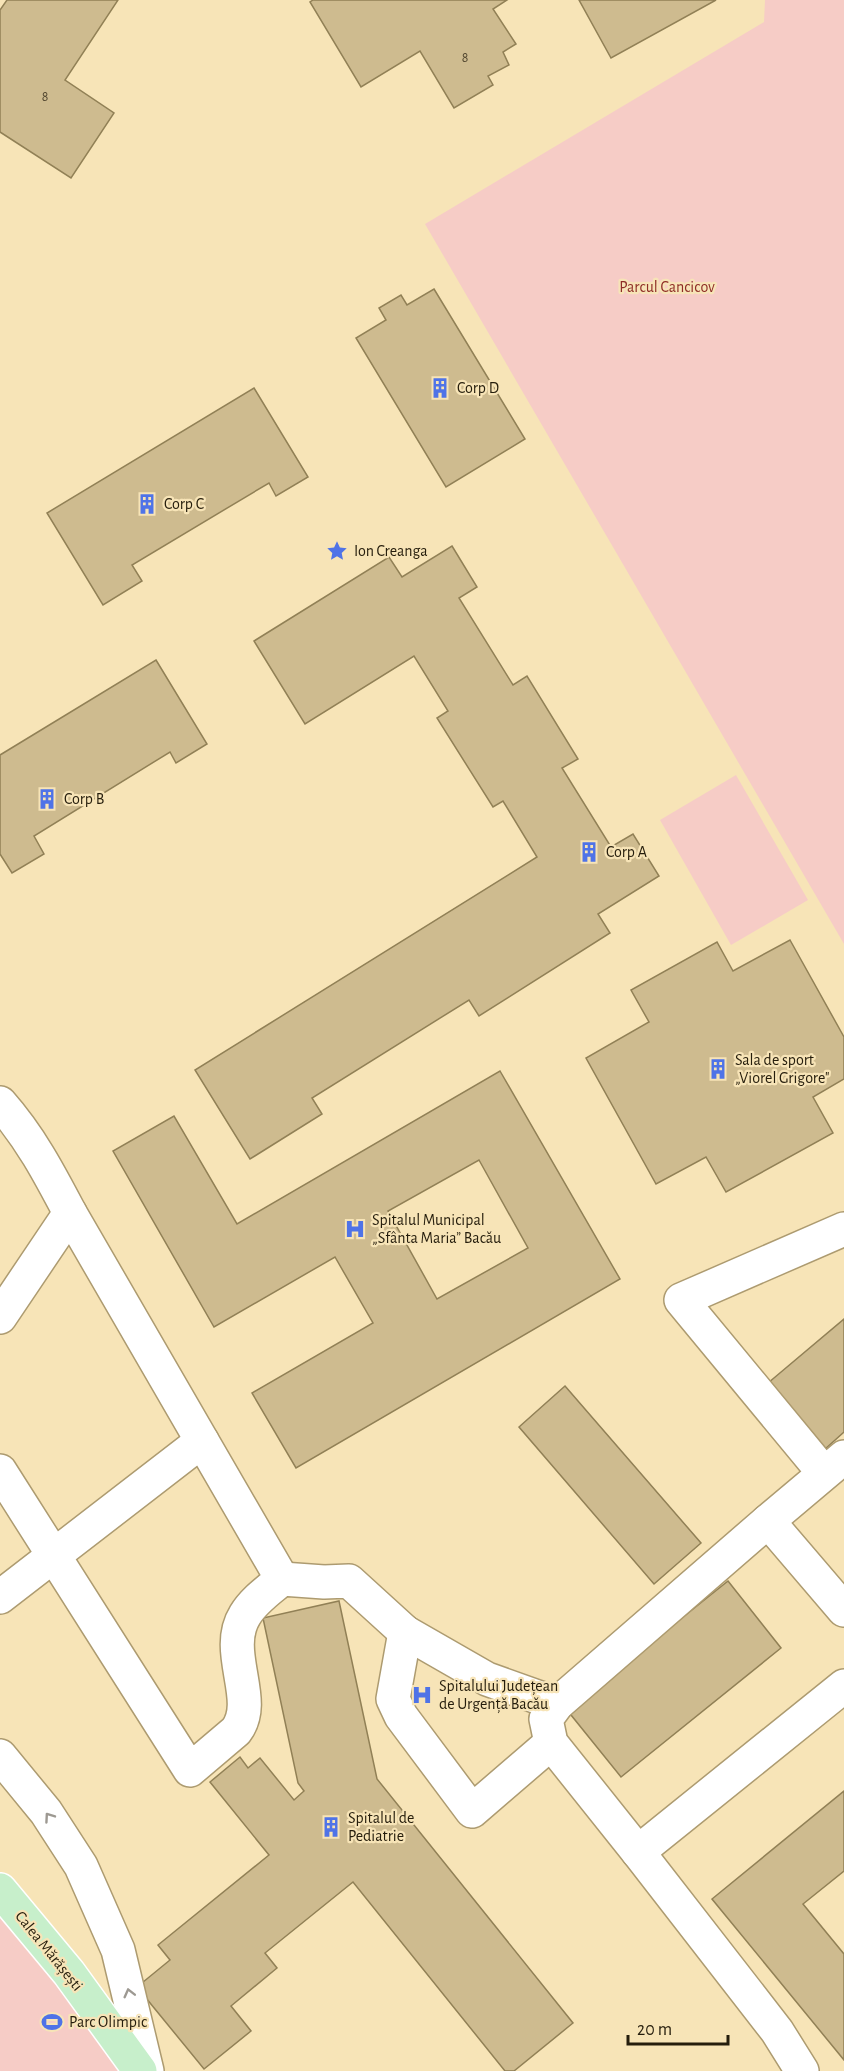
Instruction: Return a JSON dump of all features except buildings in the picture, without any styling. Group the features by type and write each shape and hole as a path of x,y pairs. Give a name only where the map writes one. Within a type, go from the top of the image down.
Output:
{"main road":[{"name":"Calea Mărășești","path":"0,1890 69,1973 140,2071"}],"lane":[{"path":"0,1103 20,1125 42,1159 70,1212 282,1579"},
{"path":"0,1317 70,1212"},
{"path":"802,2071 777,2031 551,1743 546,1719 556,1704 834,1465 681,1300 844,1229"},
{"path":"0,1597 202,1441"},
{"path":"0,1472 190,1770 242,1724 244,1702 236,1653 237,1634 245,1615 282,1579 349,1581 405,1632 487,1679 556,1704"},
{"path":"768,1521 844,1610"},
{"path":"405,1632 393,1699 401,1716 472,1811 551,1743"},
{"path":"638,1852 844,1686"},
{"path":"0,1756 46,1812 81,1866 118,1950 147,2071"}],"green space":[{"name":"Parcul Cancicov","path":"765,0 844,0 844,944 425,224 764,22"},
{"path":"736,775 808,900 731,945 660,820"},
{"name":"Parc Olimpic","path":"0,1890 140,2071 0,2071"}],"place":[{"name":"Corp D","path":"440,388"},
{"name":"Corp C","path":"147,504"},
{"name":"Ion Creanga","path":"337,551"},
{"name":"Corp B","path":"47,799"},
{"name":"Corp A","path":"589,852"},
{"name":"Sala de sport „Viorel Grigore\"","path":"718,1069"},
{"name":"Spitalul Municipal „Sfânta Maria” Bacău","path":"355,1229"},
{"name":"Spitalului Județean de Urgență Bacău","path":"422,1695"},
{"name":"Spitalul de Pediatrie","path":"331,1827"},
{"name":"Parc Olimpic","path":"52,2022"}]}
